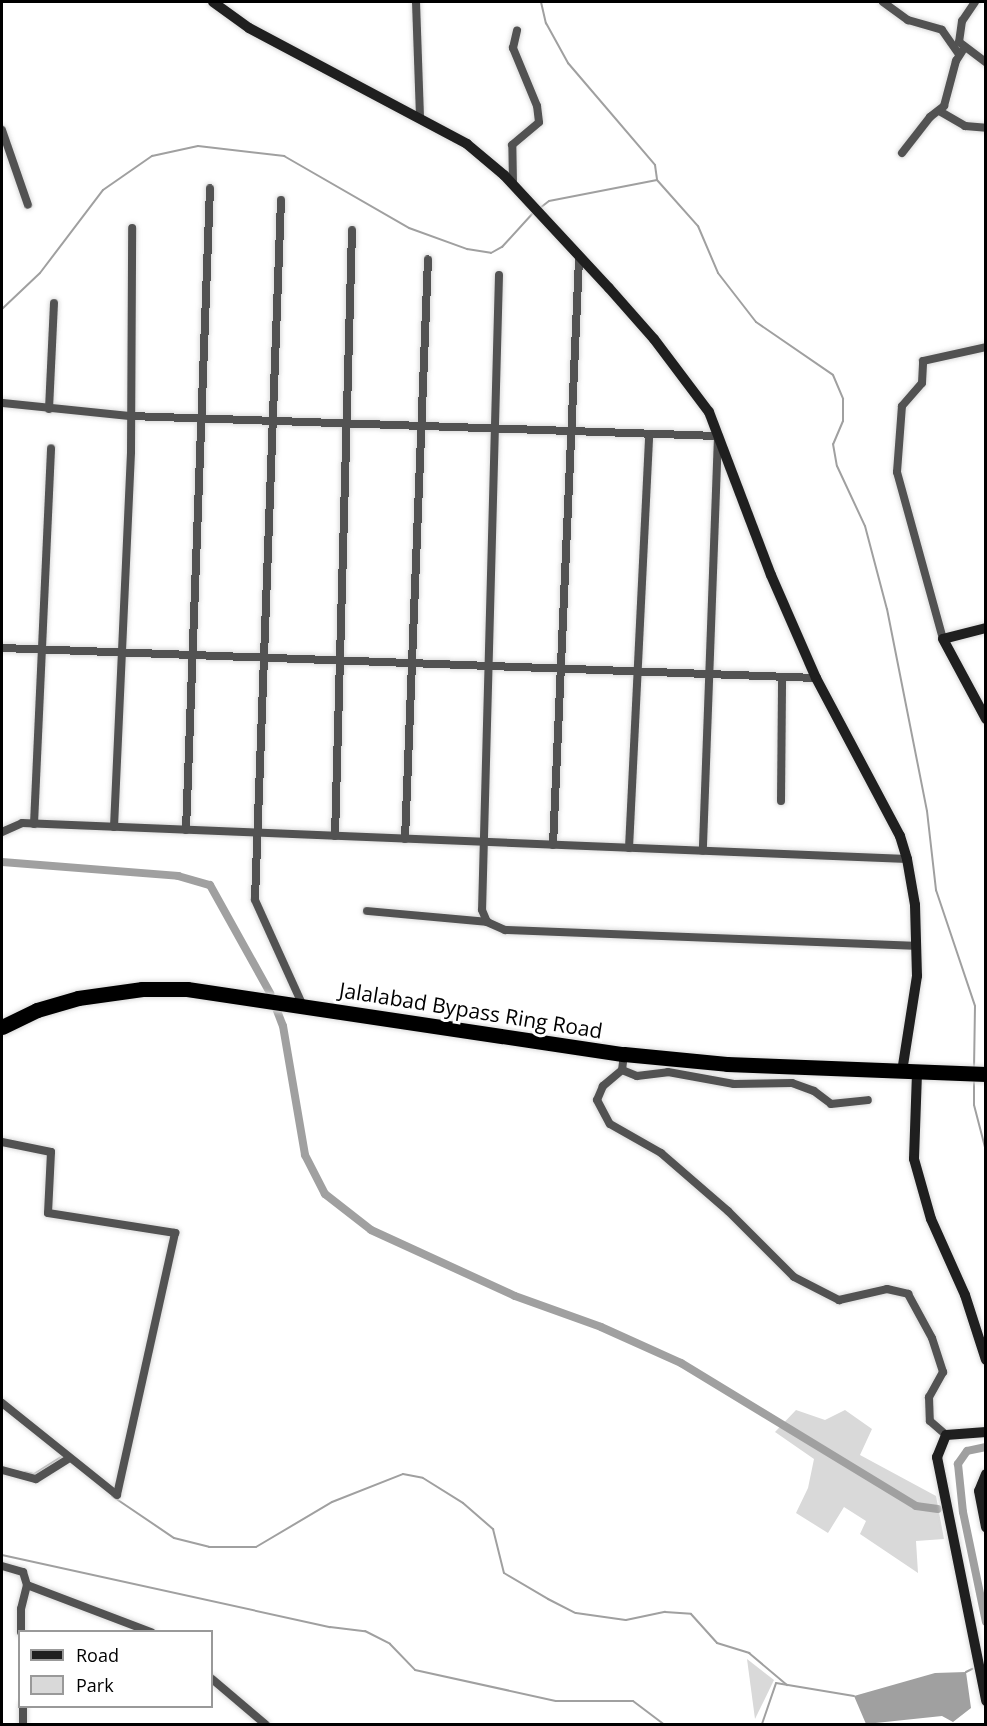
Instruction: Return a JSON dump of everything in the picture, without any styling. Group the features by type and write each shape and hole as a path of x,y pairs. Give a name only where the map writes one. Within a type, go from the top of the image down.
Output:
{"highway":[{"name":"Jalalabad Bypass Ring Road","path":"2,1027 37,1010 78,998 142,989 187,989 624,1054 909,1073 986,1074"}],"street":[{"path":"213,2 249,28 420,117 466,144 522,193 550,227 667,355 709,412 771,576 816,678 900,836 907,859 915,905 916,946 909,1073 914,1159 931,1219 965,1295 986,1359"},
{"path":"416,2 420,117"},
{"path":"883,2 908,20 942,30 961,51 986,62"},
{"path":"902,153 930,117 941,112 954,80 961,51 959,42 962,21 975,2"},
{"path":"513,184 512,145 538,122 537,106 513,48 517,30"},
{"path":"941,112 965,126 986,128"},
{"path":"2,130 28,205"},
{"path":"186,830 210,188"},
{"path":"281,200 255,900 303,1005"},
{"path":"114,827 130,416 132,228"},
{"path":"334,836 352,230"},
{"path":"553,845 579,258"},
{"path":"405,839 428,259"},
{"path":"487,922 482,910 483,842 499,275"},
{"path":"49,408 54,303"},
{"path":"986,347 923,361 922,383 902,406 897,472 943,639 986,719"},
{"path":"2,404 130,416 718,436"},
{"path":"629,848 649,434"},
{"path":"703,851 718,436"},
{"path":"34,824 51,448"},
{"path":"943,639 986,628"},
{"path":"2,648 816,678"},
{"path":"781,801 782,677"},
{"path":"2,832 22,823 907,859"},
{"path":"367,911 487,922 506,930 916,946"},
{"path":"624,1054 622,1070 603,1086 597,1100 610,1124 662,1154 728,1211 794,1277 838,1300 887,1289 908,1294 932,1338 943,1372 929,1397 930,1422 946,1436 986,1432"},
{"path":"622,1070 638,1076 668,1072 734,1084 792,1083 814,1091 831,1104 868,1100"},
{"path":"2,1142 51,1152 48,1213 175,1233 117,1495 2,1403"},
{"path":"946,1436 937,1457 986,1701"},
{"path":"2,1470 36,1479 69,1458"},
{"path":"986,1474 979,1491 986,1527"},
{"path":"2,1566 23,1572 27,1585 21,1609 21,1630"},
{"path":"27,1585 146,1630"},
{"path":"213,1680 265,1725"},
{"path":"23,1708 23,1725"}],"green space":[{"path":"796,1410 825,1420 845,1410 872,1429 860,1455 936,1496 944,1539 916,1541 918,1573 860,1534 866,1521 844,1507 828,1533 796,1513 808,1488 814,1459 775,1432"},
{"path":"747,1659 774,1680 755,1719"}],"shaded area":[{"path":"966,1672 971,1708 953,1722 942,1716 866,1724 854,1696 935,1673"}],"waterway":[{"path":"541,2 546,23 568,63 655,165 657,180 698,226 718,273 756,322 833,375 843,399 843,421 833,444 837,466 865,526 887,609 927,811 936,890 975,1006 974,1067"},
{"path":"2,309 40,273 103,190 152,156 198,146 284,156 409,228 467,249 491,253 502,247 533,213"},
{"path":"540,208 549,201 657,180"},
{"path":"2,862 178,876 210,885 270,993"},
{"path":"276,1008 283,1026 305,1155 325,1194 371,1230 515,1296 601,1327 681,1363 916,1506 938,1509"},
{"path":"974,1079 974,1105 986,1151"},
{"path":"986,1447 967,1451 958,1464 963,1512 986,1622"},
{"path":"25,1472 34,1474 64,1455"},
{"path":"112,1496 174,1538 209,1547 256,1547 332,1502 403,1474 423,1478 463,1503 493,1529 504,1573 548,1599 576,1613 626,1620 665,1612 691,1614 717,1643 749,1653 787,1685"},
{"path":"2,1555 330,1627 365,1631 390,1644 415,1670 556,1701 633,1701 664,1724"},
{"path":"966,1672 972,1669"},
{"path":"762,1724 776,1683 854,1696"}]}
